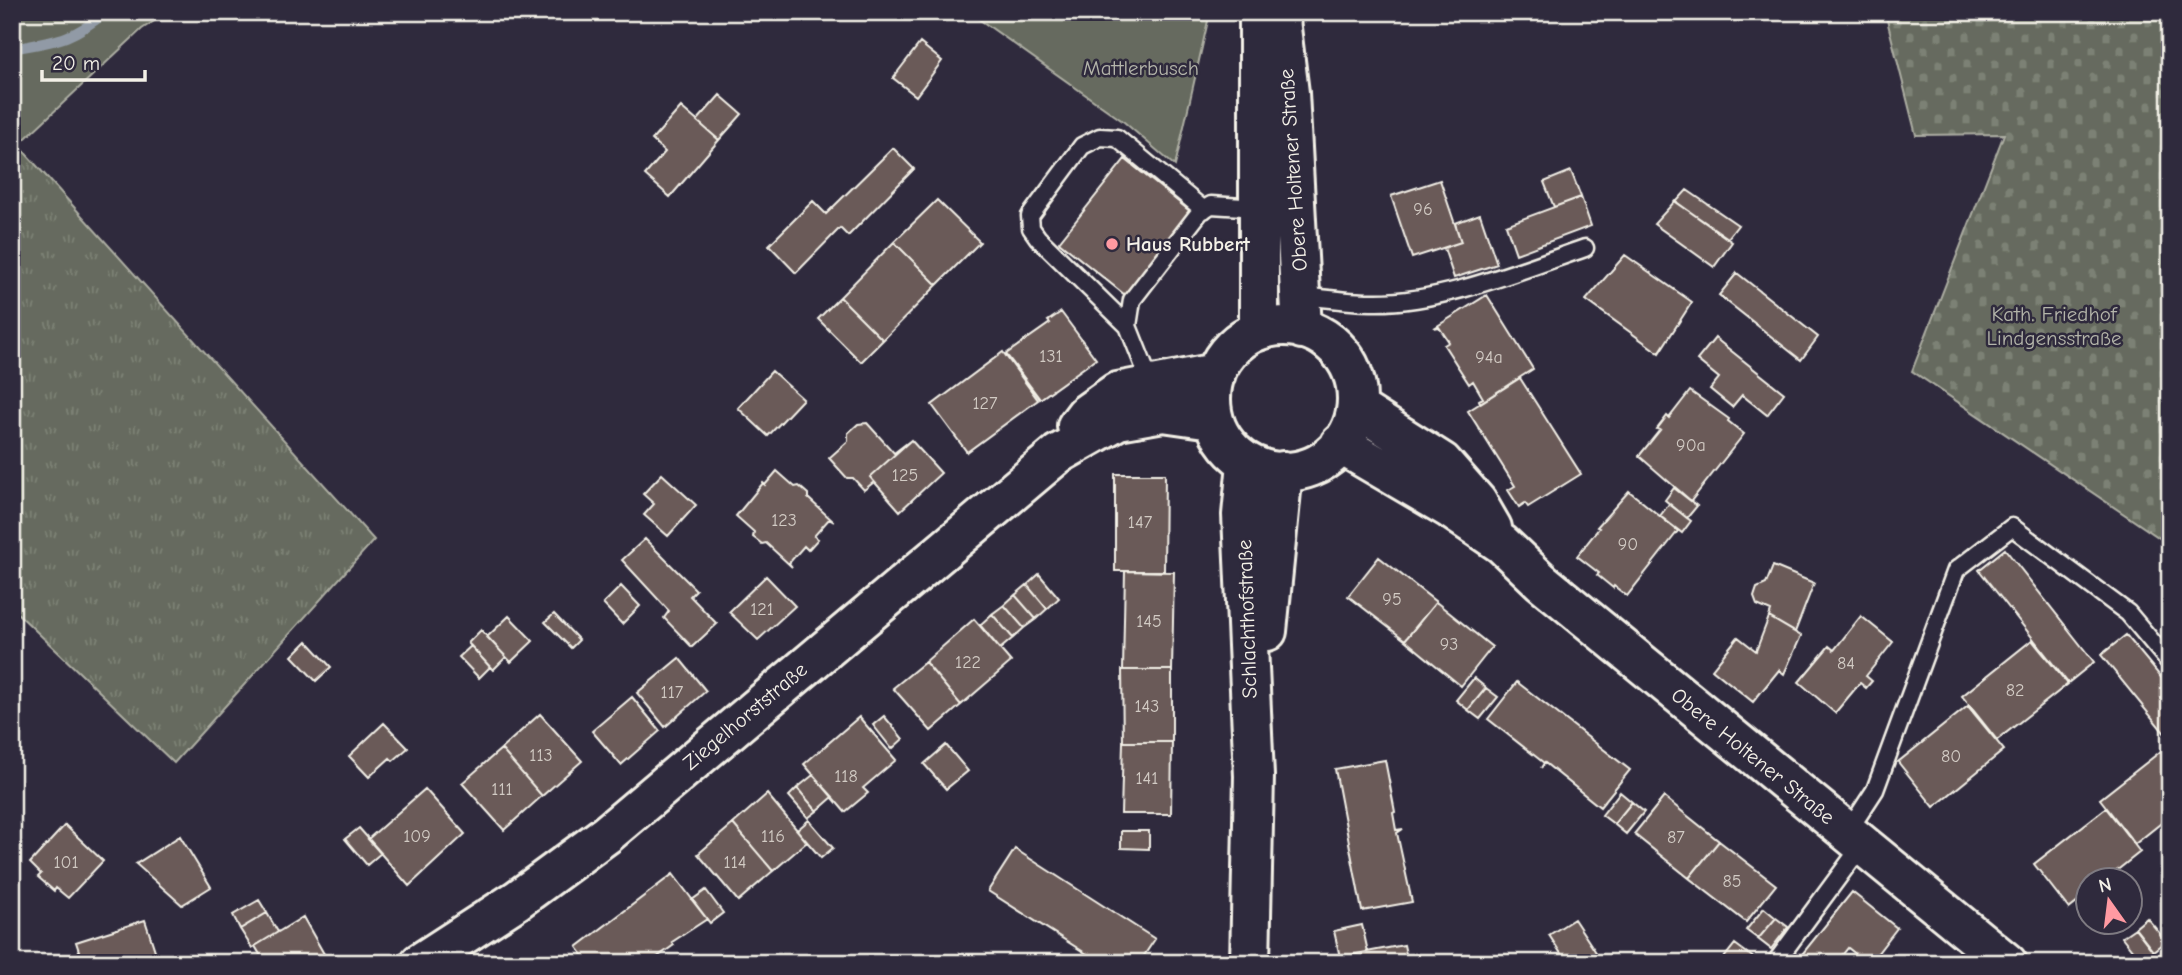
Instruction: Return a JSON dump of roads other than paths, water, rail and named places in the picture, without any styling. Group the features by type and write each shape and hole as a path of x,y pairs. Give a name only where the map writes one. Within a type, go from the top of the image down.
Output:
{"street":[{"name":"Obere Holtener Straße","path":"1259,12 1259,330"},
{"name":"Obere Holtener Straße","path":"1279,12 1289,93 1301,312"},
{"path":"1301,312 1320,335 1342,352 1354,379 1357,408 1348,435 1329,457 1303,470 1265,467 1225,444 1212,419 1210,390 1219,363 1238,341 1259,330 1292,326 1301,312"},
{"name":"Ziegelhorststraße","path":"1058,454 1086,414 1117,392 1216,373"},
{"name":"Obere Holtener Straße","path":"1357,408 1442,461 1477,502 1502,544"},
{"name":"Ziegelhorststraße","path":"420,963 517,900 607,834 1058,454 1118,420 1163,412 1212,419"},
{"name":"Obere Holtener Straße","path":"1340,444 1449,508 1502,544 1542,582 2007,963"},
{"name":"Schlachthofstraße","path":"1251,963 1254,776 1242,515 1265,467"}],"lane":[{"path":"1151,384 1128,326 1038,239 1031,228 1030,216 1082,146 1100,137 1117,138 1204,210"},
{"path":"1128,326 1132,300 1204,210 1211,205 1259,208"},
{"path":"1301,312 1455,291 1585,248"},
{"path":"1775,963 1855,839 1956,570 2012,527 2128,613 2170,663"},
{"path":"2164,963 2170,958"}],"waterway":[{"path":"12,49 62,38 83,29 106,12"}],"place":[{"name":"Haus Rubbert","path":"1112,244"}],"park label":[{"name":"Mattlerbusch","path":"1141,68"},
{"name":"Kath. Friedhof Lindgensstraße","path":"2054,326"}]}
